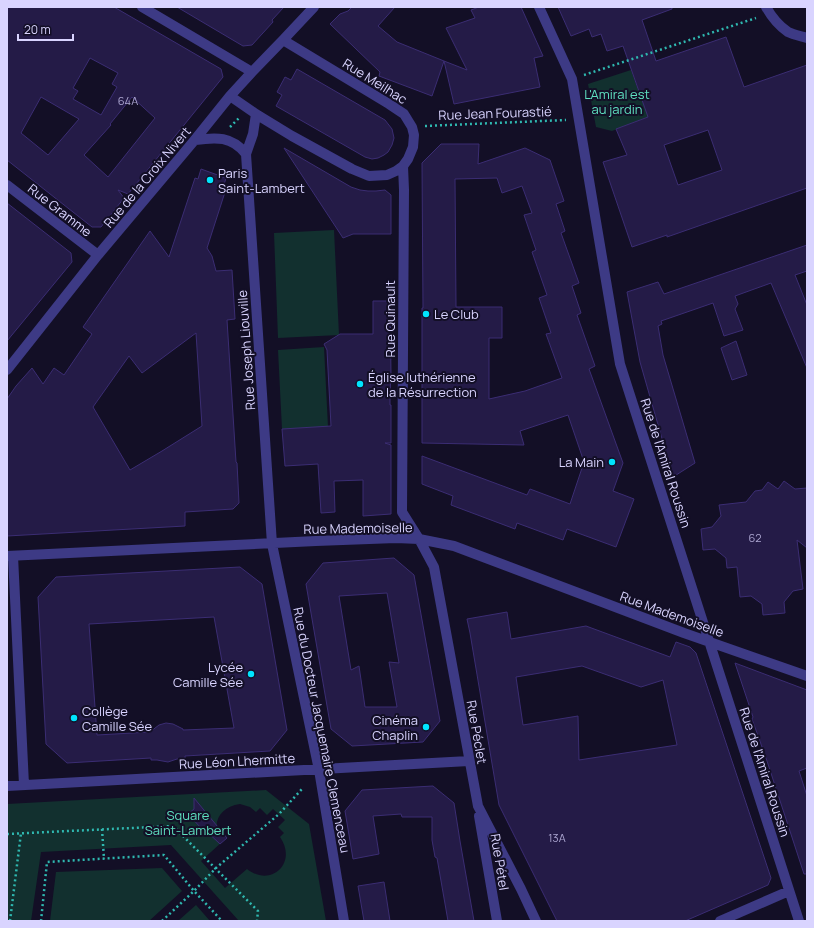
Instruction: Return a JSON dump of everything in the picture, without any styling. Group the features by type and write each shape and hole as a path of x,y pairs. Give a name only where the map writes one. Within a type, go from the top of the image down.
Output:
{"street":[{"path":"142,7 252,72"},
{"name":"Rue de la Croix Nivert","path":"7,370 98,255 230,96 314,7"},
{"name":"Rue de l'Amiral Roussin","path":"539,7 572,79 620,364 799,921"},
{"path":"766,7 778,23 788,32 807,38"},
{"name":"Rue Meilhac","path":"283,40 394,107 404,114 412,127"},
{"path":"230,96 292,136 352,170 369,176 387,175 403,166 413,147 414,135 412,127"},
{"name":"Rue Joseph Liouville","path":"256,114 253,134 246,154 272,544"},
{"path":"195,140 204,138 222,138 234,143 246,154"},
{"name":"Rue Quinault","path":"403,166 402,512 419,539"},
{"name":"Rue Gramme","path":"7,185 98,255"},
{"name":"Rue Mademoiselle","path":"10,556 396,538 419,539 454,546 710,642 807,676"},
{"name":"Rue Péclet","path":"419,539 434,567 478,806 536,921"},
{"name":"Rue du Docteur Jacquemaire Clemenceau","path":"272,544 319,770 344,921"},
{"path":"10,556 24,785"},
{"name":"Rue Léon Lhermitte","path":"7,786 469,761"},
{"name":"Rue Pétel","path":"478,806 497,921"},
{"path":"720,921 789,891"}],"path":[{"path":"584,75 748,20"},
{"name":"Rue Jean Fourastié","path":"412,127 579,120"},
{"path":"162,921 216,868 279,814 302,789"},
{"path":"7,834 173,826 258,911 257,921"},
{"path":"102,829 104,859"},
{"path":"10,921 21,833"},
{"path":"41,921 47,862 164,856 222,921"}],"green space":[{"name":"L'Amiral est au jardin","path":"631,70 641,98 660,112 612,131 596,127 588,84"},
{"path":"334,230 339,335 278,338 274,233"},
{"path":"324,347 328,427 282,429 278,350"},
{"name":"Square Saint-Lambert","path":"266,790 309,824 326,921 239,921 171,845 41,852 31,921 7,921 7,804","holes":["240,804 250,807 256,812 260,808 267,815 273,809 285,820 278,827 284,833 280,837 285,847 286,856 284,864 273,874 265,876 256,874 247,869 225,888 201,861 222,842 218,835 217,829 217,823 222,813 227,809"]},
{"path":"162,868 182,891 149,921 50,921 56,872"},
{"path":"196,905 210,921 178,921"}],"building":[{"path":"7,7 114,7 221,69 223,77 128,194 118,190 124,198 101,227 92,227 7,160","holes":["90,58 118,73 112,84 117,87 101,115 73,99 78,91 73,88","41,97 79,119 48,155 21,133","132,97 155,118 108,177 84,155 111,125 110,124"]},
{"path":"177,7 284,7 272,20 273,22 252,45 243,46"},
{"path":"352,7 395,7 378,26 397,42 444,61 432,96 379,76 380,72 330,24 340,14 348,11"},
{"path":"479,7 521,7 543,56 534,58 540,87 454,104 444,61 467,70 446,28 475,18 471,10"},
{"path":"558,7 672,7 672,9 642,20 656,61 726,37 744,87 807,65 807,188 667,237 667,235 632,247 603,162 627,155 616,129 648,117 623,46 607,51 601,34 592,37 589,29 571,36","holes":["708,130 722,170 678,185 664,145"]},
{"path":"297,69 385,120 392,129 394,138 388,152 378,158 372,159 365,157 276,106 282,95 277,92 285,77 291,80"},
{"path":"441,144 479,144 478,164 525,148 550,160 564,201 556,204 565,231 561,233 579,283 572,286 581,313 577,315 595,366 589,369 623,463 613,491 634,499 616,547 567,529 563,540 517,523 515,529 451,505 453,496 422,484 422,456 527,495 530,489 570,504 584,462 568,415 520,431 524,445 422,443 422,163","holes":["497,178 502,193 522,186 532,213 524,215 536,250 532,252 547,295 539,298 551,333 546,334 562,378 525,391 489,399 489,338 502,338 502,307 456,307 455,179"]},
{"path":"284,148 351,187 368,191 385,190 391,195 391,234 353,234 343,238"},
{"path":"201,169 226,178 223,188 226,189 207,248 212,256 216,271 232,270 235,319 227,320 239,503 233,509 185,512 185,526 7,536 7,399 32,368 43,384 54,368 64,375 92,334 83,327 150,231 169,257 195,178 198,179","holes":["196,333 202,426 130,470 93,407 129,356 142,373"]},
{"path":"7,203 71,253 72,262 7,341"},
{"path":"807,245 807,271 795,275 807,305 807,368 771,283 735,296 738,304 735,309 743,330 724,336 713,303 661,321 662,324 658,326 663,355 695,463 673,477 640,362 627,292 658,282 664,294"},
{"path":"373,301 390,301 391,443 385,443 391,445 391,514 363,516 363,480 334,481 335,512 321,513 318,464 285,466 282,429 331,426 327,350 324,344 340,334 373,334"},
{"path":"736,341 747,375 732,380 721,348"},
{"path":"784,481 795,489 807,488 807,548 797,540 803,589 793,591 784,602 785,613 763,615 762,604 751,596 740,597 737,567 727,568 726,558 715,549 703,550 701,529 712,527 721,516 719,505 746,502 755,491 762,490 768,482 778,489"},
{"path":"394,558 414,575 440,721 423,742 352,746 331,729 306,584 323,563","holes":["387,593 399,663 389,662 397,707 365,707 359,666 351,670 339,596"]},
{"name":"Lycée Camille Sée","path":"240,567 262,584 287,730 270,751 185,756 185,759 177,759 168,762 151,760 151,758 67,763 46,744 38,597 56,577","holes":["214,617 234,728 183,730 173,724 166,723 159,725 150,732 97,735 89,624"]},
{"path":"507,612 511,639 586,626 670,657 676,642 690,647 696,653 771,878 768,885 685,921 557,921 499,805 467,619","holes":["582,666 641,687 663,680 677,745 579,760 578,716 523,725 516,677"]},
{"path":"735,663 807,690 807,768 799,771 807,796 807,874 804,874 752,719 753,717"},
{"path":"433,786 454,803 474,921 448,921 437,858 435,857 432,840 432,817 402,817 401,814 373,816 379,854 353,859 345,811 362,790"},
{"path":"194,798 227,838 220,844 203,828 202,829 188,814 194,809"},
{"path":"384,882 390,921 364,921 358,886"}],"place":[{"name":"Paris Saint-Lambert","path":"210,180"},
{"name":"Le Club","path":"426,314"},
{"name":"Église luthérienne de la Résurrection","path":"360,384"},
{"name":"La Main","path":"612,462"},
{"name":"Lycée Camille Sée","path":"251,674"},
{"name":"Collège Camille Sée","path":"74,718"},
{"name":"Cinéma Chaplin","path":"426,727"}]}
